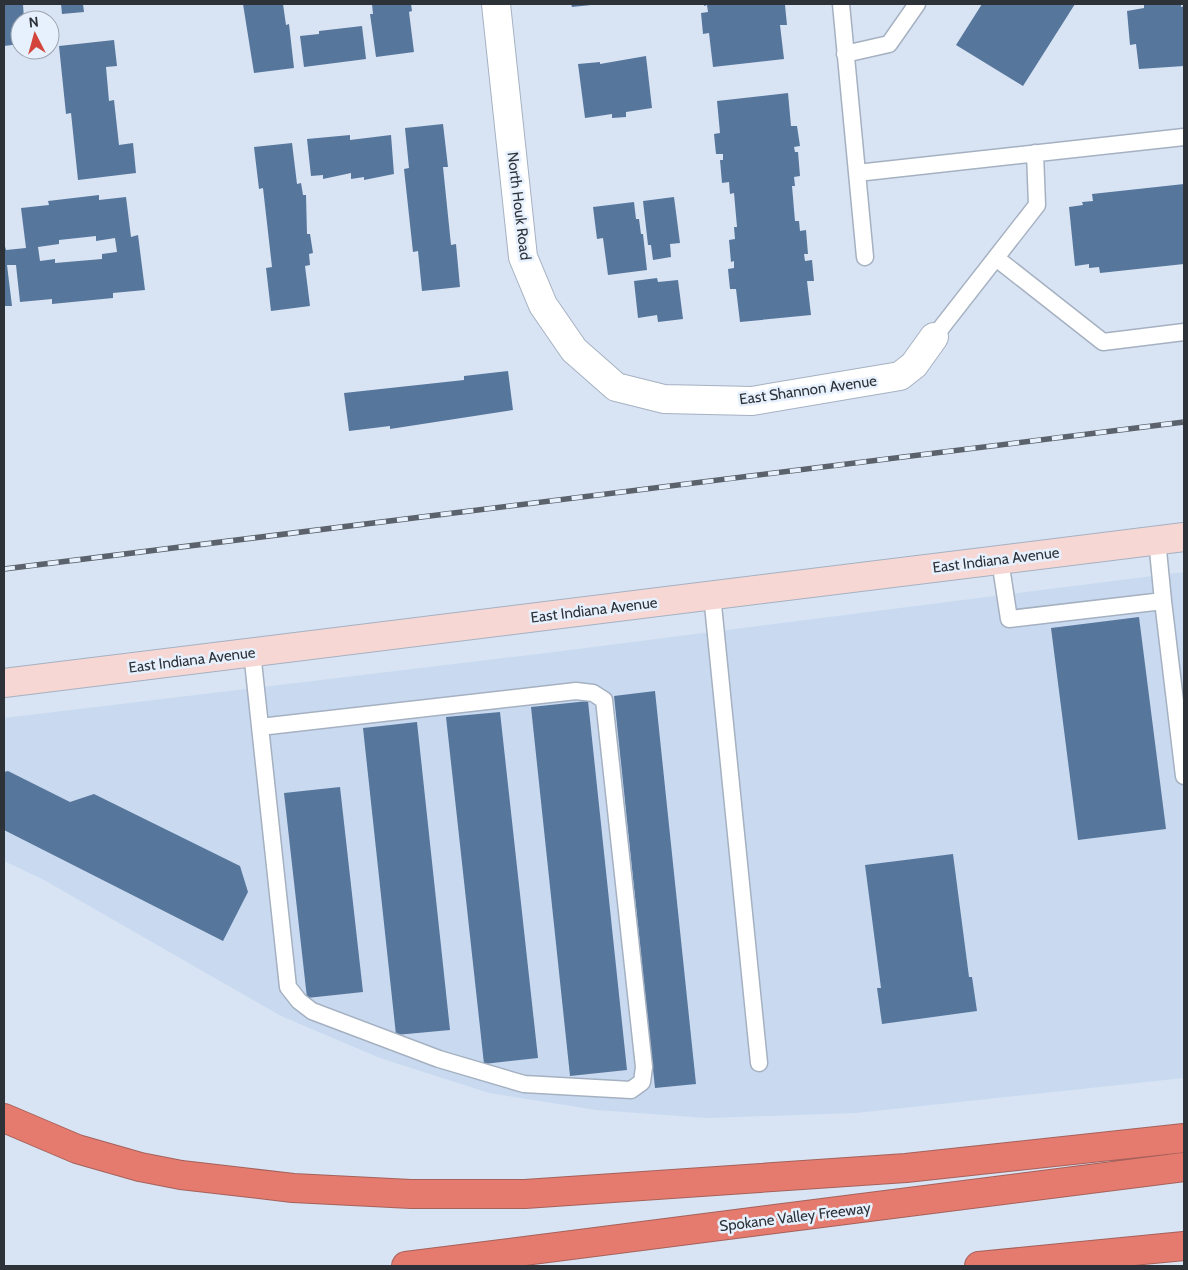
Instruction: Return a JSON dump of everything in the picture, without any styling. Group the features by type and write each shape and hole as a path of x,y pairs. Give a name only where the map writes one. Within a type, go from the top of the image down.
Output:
{"highway":[{"path":"4,1118 77,1149 140,1167 293,1188 411,1194 525,1194 906,1168 1184,1138"},
{"name":"Spokane Valley Freeway","path":"406,1266 1184,1167"},
{"path":"979,1266 1184,1246"}],"main road":[{"name":"East Indiana Avenue","path":"4,683 1184,537"}],"street":[{"name":"North Houk Road","path":"496,4 523,257 543,305 574,350 616,387 664,399"},
{"name":"East Shannon Avenue","path":"664,399 752,401 900,376 914,364 934,338"}],"lane":[{"path":"841,4 865,257"},
{"path":"845,54 889,44 917,4"},
{"path":"857,173 1184,137"},
{"path":"934,338 1038,205 1035,153"},
{"path":"996,258 1103,342 1184,332"},
{"path":"1157,540 1184,776"},
{"path":"1000,560 1009,619 1163,601"},
{"path":"712,595 759,1063"},
{"path":"252,652 260,727 288,987 299,1001 312,1011 439,1058 524,1084 631,1090 642,1082 644,1067 604,700 593,693 576,692 260,727"}],"shaded area":[{"path":"1184,572 1184,1078 856,1113 707,1118 596,1110 489,1093 380,1058 281,1016 44,880 4,861 4,718 546,653"}],"building":[{"path":"4,4 23,4 23,10 10,10 10,45 4,46"},
{"path":"61,4 83,4 84,12 62,14"},
{"path":"243,4 283,4 286,25 289,24 294,68 254,73"},
{"path":"372,4 411,4 412,11 409,12 414,52 376,57 370,14 373,14"},
{"path":"571,4 591,4 591,5 572,7"},
{"path":"704,4 785,5 787,25 780,25 784,59 713,67 709,33 703,34 701,13 708,12 707,5 704,6"},
{"path":"982,4 1075,4 1023,86 956,45"},
{"path":"1144,4 1181,4 1181,7 1184,6 1184,66 1139,69 1136,44 1130,45 1127,11 1144,8"},
{"path":"362,26 366,59 304,67 300,36 319,34 319,31"},
{"path":"114,40 117,66 106,67 109,101 114,100 119,145 133,143 136,173 78,180 71,113 66,114 60,46"},
{"path":"646,56 652,108 626,112 626,117 612,118 612,114 585,118 578,64 600,62 600,64"},
{"path":"788,93 791,126 797,126 800,146 794,147 795,152 798,152 800,176 794,177 795,186 792,186 795,221 799,221 800,231 806,230 808,254 804,254 805,261 812,260 814,281 807,281 811,315 740,322 736,289 730,289 728,269 734,268 734,261 731,262 729,240 735,239 734,227 737,227 734,193 730,194 729,182 722,183 720,160 723,160 723,154 716,154 714,134 720,133 717,101"},
{"path":"443,124 448,167 443,167 451,245 456,244 460,287 422,291 418,251 413,252 404,169 409,168 405,128"},
{"path":"350,135 350,140 391,135 394,174 364,180 364,177 351,179 351,173 323,179 323,175 311,176 307,139"},
{"path":"292,143 297,184 301,183 303,195 306,195 307,234 310,234 313,253 309,254 310,265 305,266 310,306 271,311 266,268 272,267 263,188 259,189 254,147"},
{"path":"1184,184 1184,264 1100,273 1099,267 1089,268 1089,264 1075,266 1069,207 1083,205 1082,202 1093,201 1092,194"},
{"path":"99,195 99,200 126,197 131,237 138,235 145,290 113,293 113,298 52,304 52,299 20,302 16,265 7,265 12,306 4,306 4,243 6,250 26,248 21,208 49,205 48,201","holes":["96,236 96,241 115,238 117,252 102,254 102,259 55,263 55,259 40,261 38,247 59,244 59,240"]},
{"path":"674,197 680,243 670,244 671,257 653,260 651,245 648,245 643,201"},
{"path":"634,202 636,219 639,219 641,234 643,234 647,270 608,275 603,238 597,239 593,207"},
{"path":"657,278 658,282 678,280 683,319 658,322 657,315 638,318 634,281"},
{"path":"508,371 513,410 390,429 390,426 349,431 344,393 464,380 464,376"},
{"path":"1139,617 1166,829 1078,840 1051,628"},
{"path":"655,691 696,1084 655,1088 614,696"},
{"path":"588,701 627,1070 570,1076 531,707"},
{"path":"500,712 538,1058 484,1064 446,717"},
{"path":"417,722 450,1030 396,1035 363,728"},
{"path":"8,771 70,802 94,794 240,866 248,892 223,941 4,830 4,772"},
{"path":"340,787 363,992 307,998 284,793"},
{"path":"953,854 969,977 972,977 977,1011 882,1024 877,988 881,988 865,865"}],"railway":[{"path":"4,569 1184,422"}]}
